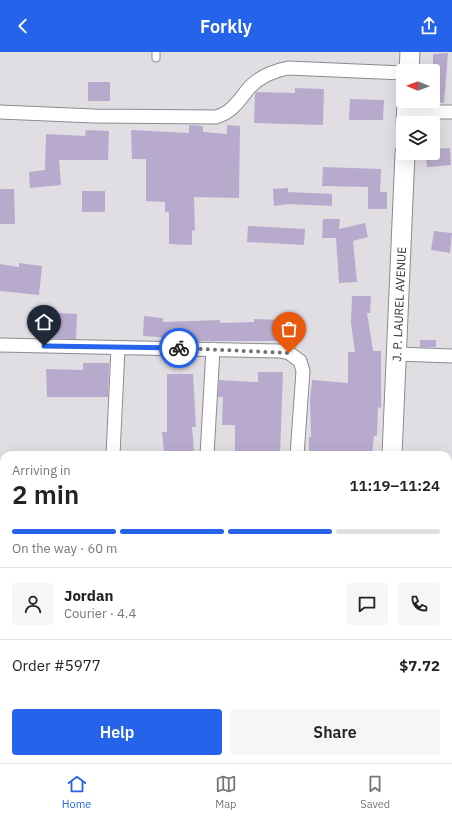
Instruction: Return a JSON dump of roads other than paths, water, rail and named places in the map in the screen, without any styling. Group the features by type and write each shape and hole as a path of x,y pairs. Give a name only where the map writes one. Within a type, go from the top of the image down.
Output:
{"street":[{"path":"409,64 410,52"},
{"path":"0,112 94,116 216,117 225,114 234,108 250,87 262,77 274,71 288,68 396,73"},
{"path":"407,112 452,112"},
{"name":"J. P. LAUREL AVENUE","path":"392,451 405,160"},
{"path":"0,345 213,349 280,351 289,353 300,361 303,370 297,451"},
{"path":"113,451 118,348"},
{"path":"207,451 213,349"},
{"path":"397,354 452,356"}]}
